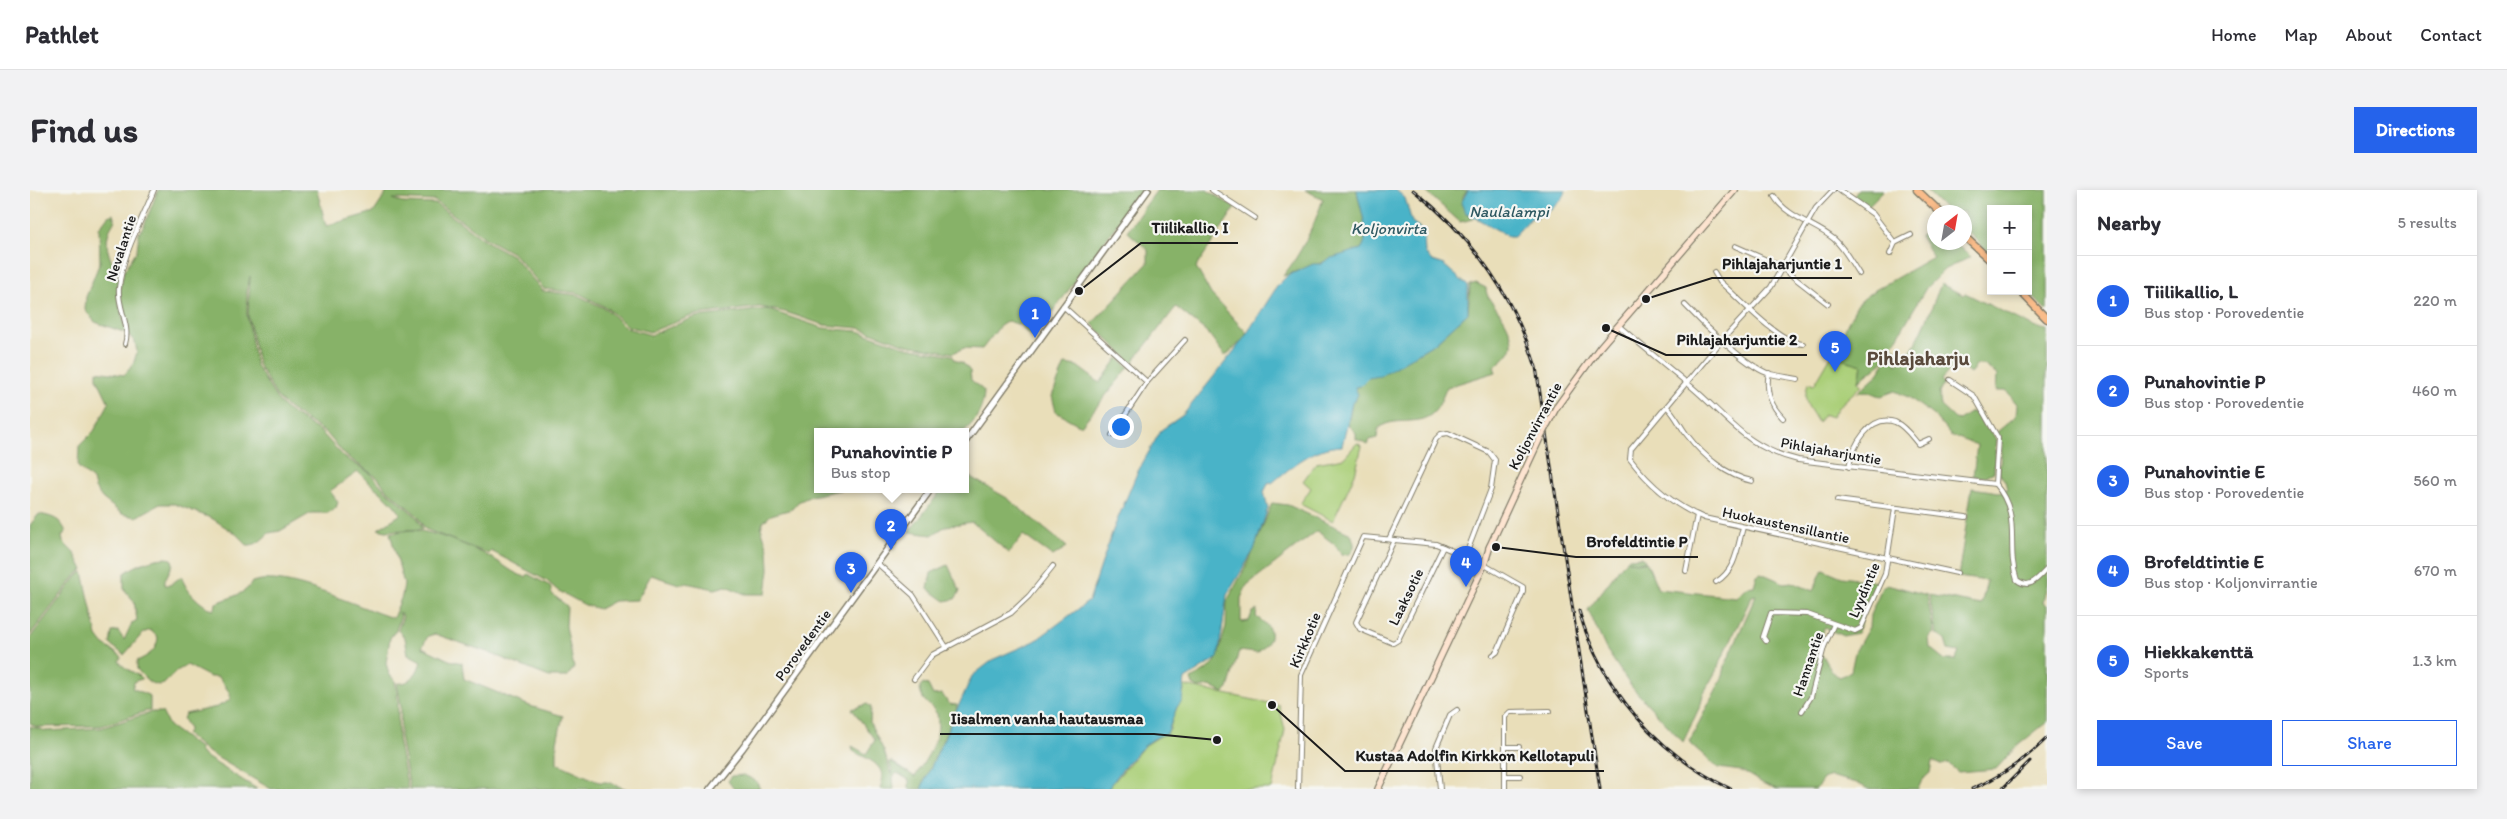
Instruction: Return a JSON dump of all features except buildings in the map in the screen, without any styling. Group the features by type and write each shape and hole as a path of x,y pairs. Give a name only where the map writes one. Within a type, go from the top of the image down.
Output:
{"highway":[{"path":"1917,190 1933,205"},
{"path":"1972,244 1987,258"},
{"path":"2024,295 2047,318"}],"main road":[{"name":"Koljonvirrantie","path":"1378,789 1540,438 1556,408 1583,369 1735,190"}],"street":[{"name":"Nevalantie","path":"125,344 128,336 119,297 121,277 154,190"},
{"path":"969,437 1148,190"},
{"path":"1212,190 1256,218"},
{"path":"1752,481 1730,473 1710,459 1688,436 1667,407 1723,339 1771,288 1807,222 1822,200 1833,190"},
{"path":"1840,190 1873,214 1895,244"},
{"path":"1774,196 1784,208 1838,243 1859,274"},
{"path":"1890,254 1895,244 1911,235"},
{"path":"1735,246 1782,268 1828,304"},
{"path":"1714,272 1720,282 1779,335 1793,342 1803,344"},
{"path":"1685,304 1753,364 1769,374 1798,379"},
{"path":"1064,306 1147,382"},
{"name":"Pihlajaharjuntie","path":"1619,326 1686,382 1732,427 1759,446 1798,460 1995,484"},
{"path":"1112,435 1147,382 1185,340"},
{"path":"1769,374 1770,398 1783,418"},
{"path":"1950,380 1974,396 1998,438 1995,484 2004,495 2013,525 2013,562 2017,580 2024,585 2030,585 2047,569"},
{"name":"Huokaustensillantie","path":"1667,407 1631,449 1630,459 1663,493 1697,515 1743,527 1957,573"},
{"path":"1849,467 1850,459 1860,439 1868,428 1877,423 1889,421 1897,423 1918,444 1929,439"},
{"path":"1467,558 1491,489 1495,460 1489,452 1448,433 1441,434 1436,439 1391,539 1430,542 1482,565 1520,585 1523,589 1497,652 1493,655"},
{"name":"Porovedentie","path":"710,789 742,749 928,493"},
{"path":"1837,500 1966,517"},
{"name":"Lyydintie","path":"1766,641 1763,637 1771,613 1807,614 1855,631 1861,628 1886,574 1895,508"},
{"path":"1686,571 1697,515"},
{"path":"1716,582 1726,576 1732,567 1743,527"},
{"name":"Kirkkotie","path":"1298,789 1301,675 1307,657 1364,537 1391,539"},
{"name":"Laaksotie","path":"1391,539 1356,620 1356,625 1360,629 1390,643 1397,642 1443,547"},
{"path":"877,563 913,595 947,648"},
{"path":"914,679 932,655 1011,613 1030,596 1054,566"},
{"name":"Hannantie","path":"1802,711 1811,697 1824,647 1834,624"},
{"path":"1440,789 1436,748 1450,715 1457,710"},
{"path":"1505,789 1506,714 1510,712 1550,711"},
{"path":"1505,747 1519,747"},
{"path":"1505,776 1520,776"}],"green space":[{"path":"158,190 317,190 326,226 374,212 386,194 385,190 1142,190 1049,317 1047,316 1031,337 1020,325 1008,321 1000,326 982,349 964,348 953,353 907,345 859,328 824,325 785,312 760,307 694,315 650,332 627,326 607,308 578,293 544,289 514,254 485,238 435,201 393,199 403,203 436,204 484,240 513,256 543,291 577,295 606,309 626,328 651,335 695,317 766,309 823,328 858,331 906,347 952,355 955,360 963,363 970,371 971,380 984,391 983,403 978,414 967,428 814,428 814,493 825,493 811,496 798,502 792,509 771,515 763,522 761,528 768,549 769,569 766,594 745,594 726,586 715,589 686,583 679,584 651,575 637,600 614,601 599,609 585,605 557,590 547,581 491,551 489,554 425,529 418,516 386,489 378,478 345,455 327,434 288,408 277,397 258,364 248,315 250,276 247,292 247,315 256,365 276,398 287,410 321,432 344,457 370,473 385,490 417,517 423,529 386,531 378,529 401,514 392,502 358,472 330,491 338,502 336,508 328,513 311,513 280,531 269,533 259,542 251,545 247,545 236,534 213,519 175,504 160,504 136,517 122,514 102,498 95,488 93,480 78,467 79,446 94,431 109,403 97,378 97,371 124,375 133,365 137,352 135,342 128,334 119,293 124,271 137,250 139,233 144,226"},
{"path":"1157,190 1207,190 1235,208 1196,267 1211,294 1247,333 1242,341 1225,356 1208,333 1176,307 1132,363 1092,324 1148,263 1148,250 1127,231"},
{"path":"1305,190 1357,190 1364,221 1364,243 1361,249 1283,276 1296,258 1306,239 1323,199"},
{"path":"1424,190 1468,190 1463,196 1465,212 1474,219 1460,222"},
{"path":"1858,190 1884,190 1867,207 1854,196"},
{"path":"1926,190 2047,190 2047,311 2031,295 2032,205 1987,205 1987,251 1972,236 1972,205 1941,205"},
{"path":"113,214 115,220 107,239 107,245 111,260 121,271 117,294 126,333 95,322 85,310 86,297 100,262 99,228 108,216"},
{"path":"1927,230 1927,247 1920,236"},
{"path":"1929,250 1964,250 1971,257 1945,269 1926,288 1883,362 1859,381 1862,365 1831,356 1857,305 1870,293 1933,257"},
{"path":"1476,283 1486,288 1488,297 1508,326 1511,336 1512,345 1510,352 1494,367 1496,372 1447,387 1438,407 1428,417 1384,425 1378,429 1377,438 1369,440 1368,444 1356,439 1356,433 1348,425 1355,387 1360,386 1368,378 1380,375 1435,343 1468,313 1470,285"},
{"path":"1941,284 1963,295 1965,293 2036,328 2047,330 2047,584 2043,602 2047,605 2047,722 2016,747 1996,769 1958,772 1948,763 1942,765 1932,761 1930,773 1922,780 1918,789 1868,789 1857,783 1830,776 1823,779 1816,789 1777,789 1742,771 1718,768 1692,745 1690,740 1723,676 1725,666 1756,595 1752,596 1703,694 1701,704 1683,742 1630,685 1606,649 1588,610 1629,558 1642,557 1646,562 1628,561 1647,563 1658,589 1736,597 1746,587 1754,586 1757,575 1761,573 1784,583 1792,582 1813,591 1823,569 1842,577 1877,582 1862,613 1861,624 1857,633 1843,636 1825,628 1811,649 1824,658 1836,675 1840,677 1851,671 1855,652 1869,627 1870,615 1882,587 1887,584 1927,595 1934,633 1929,637 1930,648 1945,660 1956,660 1959,652 1948,650 1945,640 1936,634 1929,595 1981,605 1987,581 1958,577 1972,488 1999,492 2007,489 2005,481 1999,473 2002,445 1997,432 2016,416 2017,404 2006,391 1996,391 1997,375 1984,365 1977,365 1970,373 1957,362 1941,380 1944,383 1939,393 1941,406 1955,419 1959,420 1971,412 1978,413 1983,426 1992,432 1996,440 1994,472 1984,477 1973,476 1977,445 1950,435 1935,417 1910,398 1895,391 1881,396 1866,391 1857,393 1877,375 1895,347 1899,352 1896,364 1910,351 1923,328"},
{"path":"1831,356 1862,365 1859,381 1862,385 1839,406 1832,417 1823,414 1818,423 1807,405 1806,390 1808,383 1814,385"},
{"path":"1118,358 1129,367 1081,426 1056,412 1052,396 1065,364 1077,366 1100,383"},
{"path":"1357,443 1362,446 1355,474 1333,521 1300,504 1311,488 1303,481 1316,463 1344,458"},
{"path":"969,476 1007,498 1067,547 1053,556 1023,535 1009,553 972,522 946,526 932,535 909,532 939,493 969,493"},
{"path":"1272,503 1288,505 1351,534 1354,548 1348,555 1342,554 1334,544 1317,531 1247,585 1241,598 1241,622 1249,621 1252,613 1257,609 1256,617 1267,625 1270,639 1257,653 1239,651 1228,689 1223,693 1210,686 1199,688 1193,685 1191,679 1205,671 1215,662 1218,656 1226,626 1227,601 1250,559"},
{"path":"39,514 59,521 66,532 62,536 63,542 75,554 83,570 76,575 30,635 30,525"},
{"path":"410,530 430,533 463,544 496,560 517,574 526,577 528,574 550,586 552,594 567,606 566,626 574,668 567,677 549,677 487,652 435,634 428,636 422,647 449,660 462,663 464,679 530,706 563,716 557,742 557,763 599,782 607,782 627,789 410,789 400,737 401,707 397,683 410,680 418,670 421,661 408,654 405,638 398,630 403,616 398,612 401,616 396,630 390,638 386,663 389,674 395,681 398,700 398,738 408,789 271,789 206,751 186,734 189,729 183,719 185,714 217,707 230,700 230,693 218,677 210,677 187,665 175,672 164,684 155,684 148,681 137,669 137,661 151,652 156,646 158,637 150,630 143,633 124,655 110,644 112,632 118,631 124,640 132,623 137,620 134,601 124,589 124,574 140,564 160,558 172,559 173,564 165,580 165,585 170,585 182,576 186,587 194,596 203,605 213,610 216,603 242,593 252,582 266,580 302,585 393,618 402,596 404,584 390,533"},
{"path":"948,565 960,591 955,599 945,601 928,589 931,573"},
{"path":"83,572 97,636 103,644 122,657 119,661 121,664 142,679 135,681 132,688 150,696 150,710 101,726 37,727 30,723 30,638 77,576"},
{"path":"923,683 928,685 933,695 942,694 949,704 957,705 956,711 921,789 909,789 909,780 897,773 893,777 894,789 880,789 882,774 879,768 871,760 853,751 852,746 866,754 875,740 852,709 867,704 871,707 870,723 884,751 891,774 893,774 889,762 915,777 932,747 938,723 937,714 920,692 920,687"},
{"path":"1185,686 1279,705 1285,730 1272,789 1108,789 1144,746 1170,730"},
{"path":"152,712 162,712 169,726 201,749 199,751 203,755 257,789 30,789 30,726 46,731 101,728"},
{"path":"744,775 756,781 760,789 734,789 728,781 732,776"}],"water":[{"name":"Koljonvirta","path":"1357,190 1396,190 1405,198 1412,222 1419,227 1424,237 1425,253 1432,261 1444,265 1468,286 1468,313 1435,343 1380,376 1368,378 1360,386 1355,387 1358,395 1352,403 1342,446 1322,450 1304,458 1272,483 1269,482 1264,492 1268,508 1254,550 1227,595 1218,658 1185,679 1182,701 1177,707 1167,734 1159,736 1143,747 1108,789 921,789 972,676 994,659 1035,641 1089,601 1113,530 1137,473 1161,430 1183,415 1242,341 1278,285 1287,276 1313,264 1321,264 1328,259 1361,249 1364,243 1365,229"},
{"name":"Naulalampi","path":"1468,190 1566,190 1565,195 1554,207 1535,218 1531,218 1514,236 1508,236 1465,212 1461,203"}],"railway":[{"path":"1413,190 1454,227 1488,269 1503,291 1515,315 1536,367 1600,789"},
{"path":"1579,611 1589,639 1602,666 1617,692 1635,716 1656,738 1679,757 1731,789"},
{"path":"1972,789 2012,767 2047,738"},
{"path":"2002,789 2030,761"}],"place":[{"name":"Tiilikallio, I","path":"1079,291"},
{"name":"Pihlajaharjuntie 1","path":"1646,299"},
{"name":"Pihlajaharjuntie 2","path":"1606,328"},
{"name":"Tiilikallio, L","path":"1035,338"},
{"name":"Hiekkakenttä","path":"1835,372"},
{"name":"Brofeldtintie P","path":"1496,547"},
{"name":"Punahovintie P","path":"891,550"},
{"name":"Brofeldtintie E","path":"1466,587"},
{"name":"Punahovintie E","path":"851,593"},
{"name":"Kustaa Adolfin Kirkkon Kellotapuli","path":"1272,705"},
{"name":"Iisalmen vanha hautausmaa","path":"1217,740"}],"district":[{"name":"Pihlajaharju","path":"1918,358"}]}
